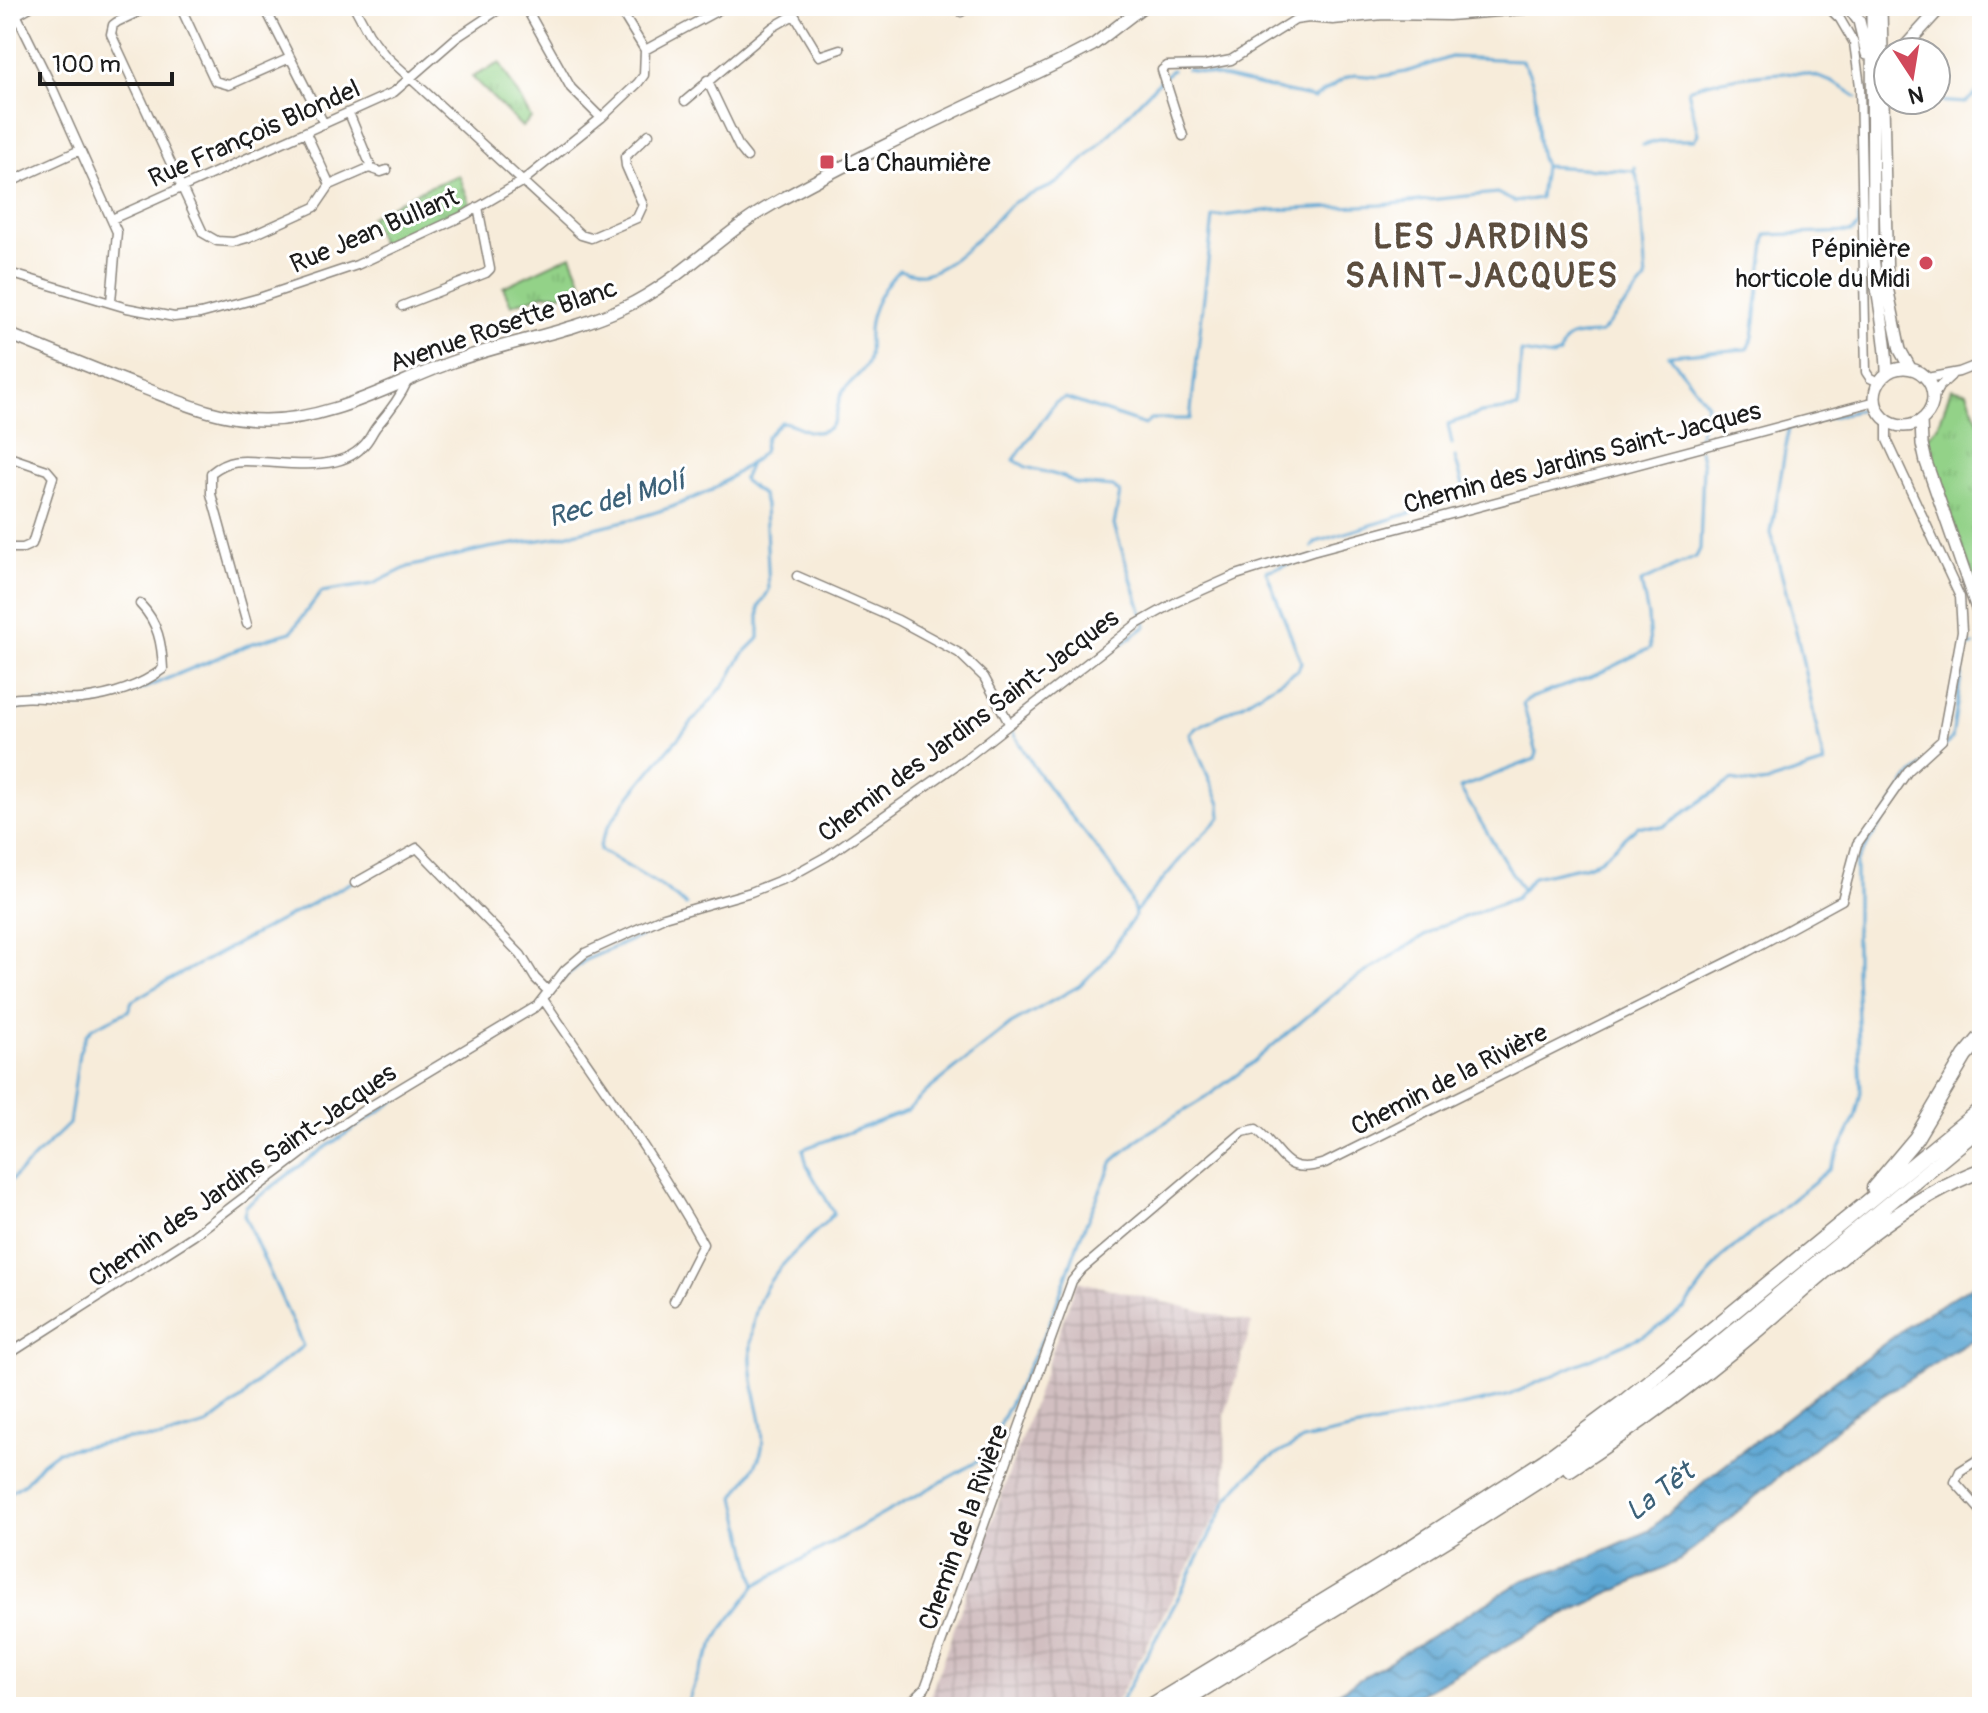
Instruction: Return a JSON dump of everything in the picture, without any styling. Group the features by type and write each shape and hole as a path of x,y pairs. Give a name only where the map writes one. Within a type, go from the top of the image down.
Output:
{"highway":[{"path":"1842,1221 1916,1138 1965,1056 1982,1036"},
{"path":"1149,1707 1399,1555 1544,1461 1625,1401 1982,1108"},
{"path":"1174,1707 1546,1476 1685,1372 1982,1126"},
{"path":"1451,1537 1564,1473 1634,1428 1698,1380 1881,1226 1919,1199 1982,1170"}],"main road":[{"path":"11,11 29,6"},
{"name":"Avenue Rosette Blanc","path":"6,333 178,401 236,418 261,420 307,416 453,362 623,308 687,268 749,219 772,205 1093,45 1144,6"},
{"path":"1848,6 1859,21 1867,52 1872,123"},
{"path":"1872,6 1875,279 1887,354 1876,401 1878,409 1912,439 1926,462"},
{"path":"1881,6 1887,287 1900,350 1910,368"},
{"path":"1915,36 1942,6"},
{"path":"1883,135 1885,116"},
{"path":"1883,378 1902,368 1910,368 1927,378 1934,396 1932,406 1921,421 1914,424 1892,423"},
{"path":"1921,421 1926,462 1982,623"}],"street":[{"path":"151,6 117,22 111,34 203,233 217,241 233,242 247,238 315,207 330,185 369,168 381,172 387,170"},
{"path":"180,6 215,81 220,84 229,85 290,58"},
{"path":"264,6 324,124"},
{"path":"354,6 376,44 409,79 581,235 591,238 637,218 643,205 625,157 649,134"},
{"name":"Rue François Blondel","path":"112,219 394,92 493,9 504,6"},
{"path":"525,6 571,88 601,118"},
{"path":"618,6 645,50 712,9 726,6"},
{"path":"789,6 819,56 840,49"},
{"path":"961,12 971,6"},
{"path":"1183,136 1162,70 1167,66 1205,65 1231,60 1295,20 1383,15 1449,16 1571,6"},
{"path":"1827,6 1840,19 1854,43 1859,76 1866,372 1870,378 1883,378"},
{"path":"11,11 117,232 111,302"},
{"path":"685,101 773,27 794,15"},
{"name":"Rue Jean Bullant","path":"6,272 159,316 200,314 299,286 423,236 523,181 601,118 644,75 645,50"},
{"path":"707,80 739,147 747,157"},
{"path":"349,113 369,168"},
{"path":"306,133 330,185"},
{"path":"6,184 80,150"},
{"path":"402,306 490,269 478,207"},
{"path":"1934,396 1946,380 1982,363"},
{"path":"1927,378 1959,372"},
{"path":"247,624 211,494 211,473 220,465 241,459 284,463 345,460 364,446 400,398 408,380"},
{"name":"Chemin des Jardins Saint-Jacques","path":"6,1356 193,1236 340,1126 537,1006 565,970 585,953 664,917 751,892 791,876 827,856 965,759 1137,624 1178,601 1236,575 1312,551 1876,401"},
{"name":"Chemin de la Rivière","path":"876,1707 909,1704 925,1688 1072,1281 1082,1269 1243,1132 1256,1129 1285,1162 1299,1167 1325,1163 1740,956 1842,900 1857,844 1908,771 1942,740 1962,631 1960,597 1887,440 1892,423"},
{"path":"6,456 47,470 53,477 32,544 23,548 6,548"},
{"path":"797,576 898,620 959,653 984,677 1009,723"},
{"path":"6,700 41,697 80,699 145,682 163,669 163,657 151,615 140,604"},
{"path":"355,883 417,848 521,955 703,1244 674,1301"},
{"path":"1982,1457 1960,1471 1955,1482 1982,1512"}],"shaded area":[{"path":"1077,1281 1252,1323 1225,1415 1226,1498 1115,1705 934,1707 928,1702"}],"green space":[{"path":"500,63 531,118 522,127 472,77"},
{"path":"459,175 470,203 383,248 370,217 419,191"},
{"path":"571,255 583,284 562,294 545,294 511,305 503,287"},
{"path":"1951,388 1967,392 1982,428 1982,604 1927,448 1927,437 1938,427"}],"water":[{"name":"La Têt","path":"1982,1280 1982,1334 1855,1413 1680,1560 1549,1622 1397,1707 1314,1707 1524,1580 1576,1563 1648,1531 1707,1479 1829,1385 1920,1317"}],"waterway":[{"name":"Rec del Molí","path":"1187,69 1314,98 1355,75 1378,77 1406,72 1451,57 1521,60 1529,72 1536,98 1538,139 1544,166 1635,171 1635,167"},
{"name":"Rec del Molí","path":"6,712 40,703 80,706 147,687 253,643 291,632 321,592 373,584 408,567 488,548 553,538 672,507 712,490 753,461 763,452 766,437 781,422 811,432 827,429 834,421 844,390 868,361 872,313 883,290 899,270 923,274 958,256 1009,206 1052,186 1074,169 1172,70"},
{"name":"Rec del Molí","path":"1643,145 1663,140 1694,140 1698,134 1688,90 1711,82 1764,74 1806,74 1833,82 1857,97"},
{"name":"Rec del Molí","path":"1952,102 1965,103 1982,88"},
{"path":"1068,683 1146,626 1114,525 1120,493 1113,487 1075,484 1064,477 1026,467 1014,460 1055,403 1065,398 1145,425 1150,419 1190,419 1213,217 1497,193 1515,202 1540,198 1544,166"},
{"path":"1452,444 1448,424 1481,413 1518,408 1521,352 1552,357 1560,354 1569,338 1601,333 1646,280 1639,185 1635,171"},
{"path":"1698,440 1707,404 1669,355 1747,349 1753,337 1766,235 1852,232 1859,226 1859,217"},
{"path":"686,1707 697,1677 721,1631 756,1585 982,1459 1049,1325 1079,1240 1113,1161 1141,1137 1242,1071 1345,985 1440,926 1516,898 1533,877 1600,860 1638,826 1663,827 1732,780 1754,784 1768,782 1824,764 1798,639 1771,533 1789,428 1859,410"},
{"path":"1521,888 1460,788 1535,759 1537,753 1523,704 1528,699 1598,674 1650,648 1641,582 1696,557 1700,549 1703,466 1700,450"},
{"path":"1312,547 1316,542 1466,496 1455,457"},
{"path":"686,905 600,850 616,815 759,638 759,607 769,590 765,505 762,495 743,480 750,464"},
{"path":"1136,911 1221,817 1220,804 1190,734 1298,670 1301,662 1266,571 1316,556"},
{"path":"1118,1707 1228,1499 1265,1461 1303,1440 1507,1396 1653,1331 1685,1308 1723,1256 1830,1169 1855,1118 1861,1093 1856,863 1908,779 1952,739 1965,648 1974,645"},
{"path":"756,1585 735,1497 755,1467 763,1440 751,1365 754,1319 761,1297 775,1274 834,1213 807,1166 803,1149 907,1111 1011,1024 1079,986 1102,964 1135,916 1132,903 1113,870 1045,783 1012,727"},
{"path":"6,1185 69,1124 79,1053 92,1028 128,1011 132,1001 154,988 352,882"},
{"path":"563,979 585,960 690,915"},
{"path":"6,1495 25,1483 42,1463 58,1451 127,1439 161,1438 207,1425 303,1346 244,1215 246,1206 404,1095 539,1012 556,988"}],"place":[{"name":"La Chaumière","path":"827,162"},
{"name":"Pépinière horticole du Midi","path":"1926,263"}],"district":[{"name":"LES JARDINS SAINT-JACQUES","path":"1482,256"}]}
